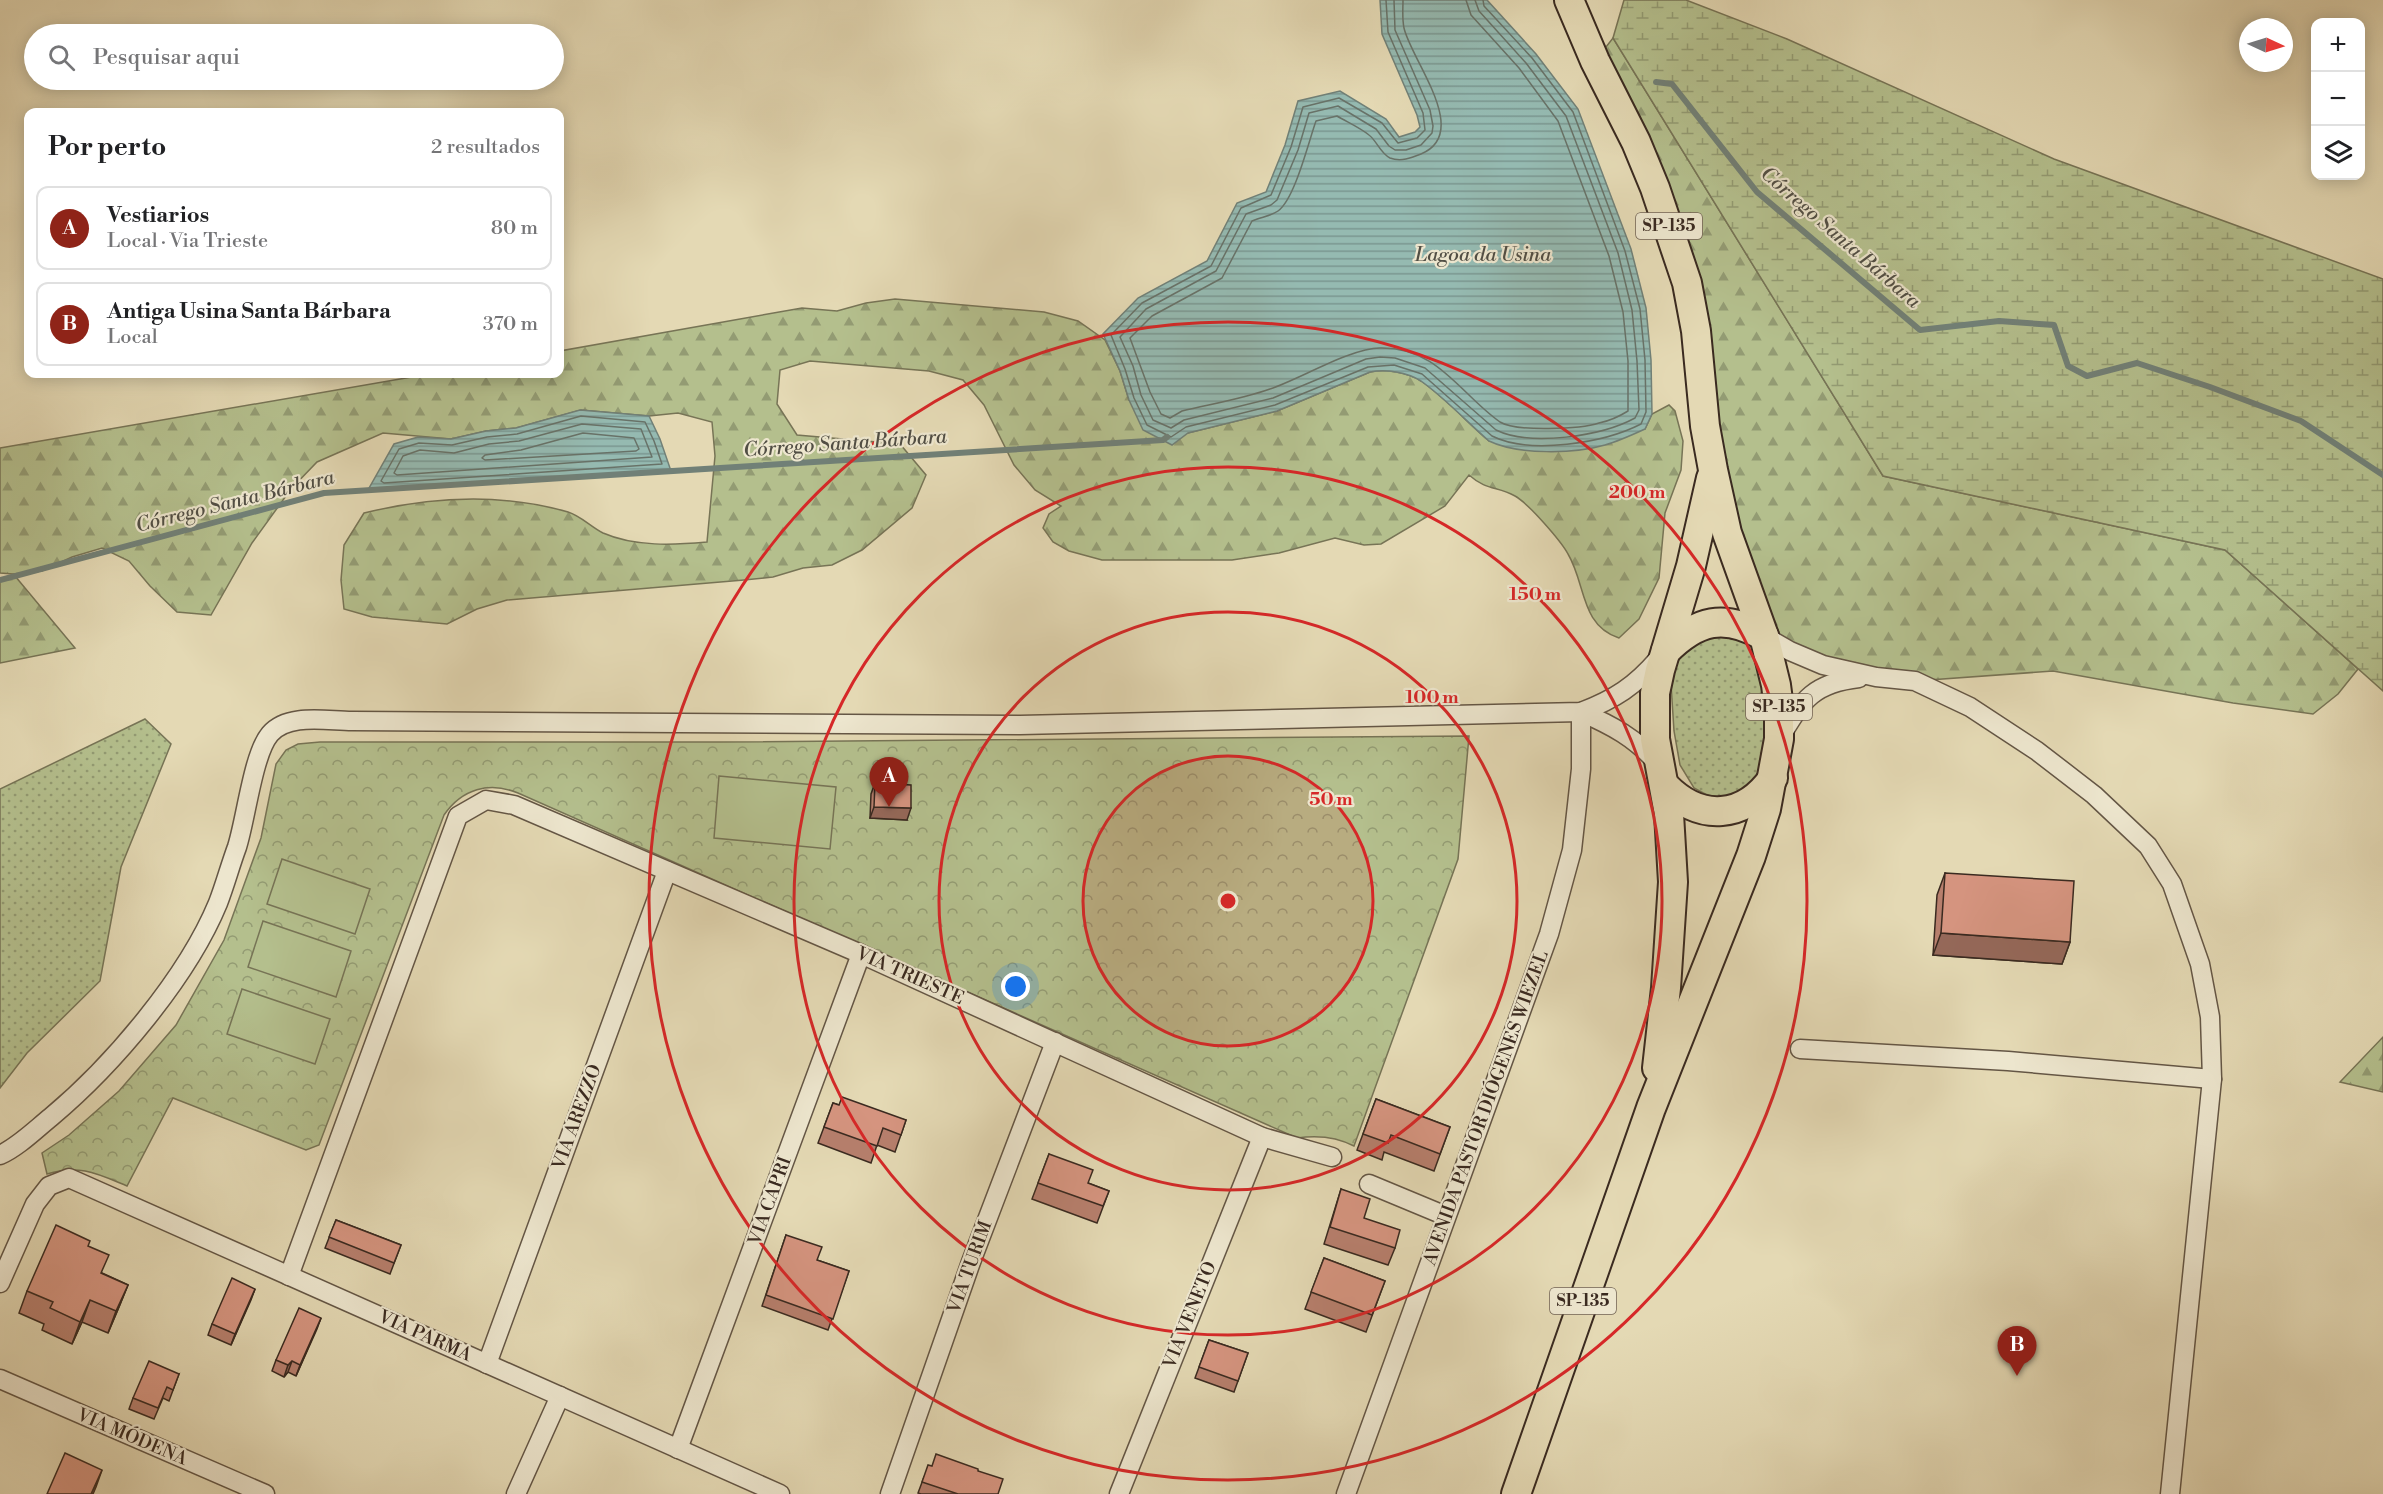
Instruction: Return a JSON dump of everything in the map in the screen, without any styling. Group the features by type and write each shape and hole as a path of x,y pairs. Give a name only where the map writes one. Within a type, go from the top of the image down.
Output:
{"main road":[{"name":"SP-135","path":"1515,1494 1651,1108 1751,856 1773,778 1779,739 1776,685 1764,636 1727,533 1713,470 1705,426 1696,331 1687,283 1672,235 1636,142 1595,61 1569,0"},
{"name":"SP-135","path":"1651,1108 1664,1011 1673,882 1673,848 1655,739 1655,693 1665,651 1691,566 1713,470"},
{"path":"1665,651 1693,629 1711,622 1729,622 1748,627 1764,636"},
{"path":"1663,777 1677,799 1691,807 1722,812 1751,801 1764,791 1773,778"}],"street":[{"path":"1764,636 1790,651 1823,665 1876,677 1915,681 1970,707 2037,751 2094,795 2148,846 2172,884 2200,964 2211,1017 2212,1079 2170,1494"},
{"path":"0,1155 80,1092 124,1046 172,982 196,945 217,904 244,826 259,754 269,735 283,723 352,721 1020,725 1581,712 1616,697 1643,677 1665,651"},
{"path":"1779,739 1806,698 1822,687 1838,681 1876,677"},
{"path":"1581,712 1613,726 1634,740 1663,777"},
{"name":"AVENIDA PASTOR DIÓGENES WIEZEL","path":"1346,1494 1549,934 1572,850 1581,769 1581,712"},
{"name":"VIA TRIESTE","path":"289,1276 458,816 486,800 514,805 861,954 1056,1041 1262,1137 1332,1157"},
{"name":"VIA AREZZO","path":"487,1364 667,871"},
{"name":"VIA CAPRI","path":"678,1449 861,954"},
{"name":"VIA TURIM","path":"890,1494 971,1262 1056,1041"},
{"path":"1800,1050 2008,1061 2212,1079"},
{"name":"VIA VENETO","path":"1119,1494 1262,1137"},
{"name":"VIA PARMA","path":"0,1283 35,1204 49,1186 69,1178 780,1494"},
{"path":"1369,1184 1446,1216"},
{"name":"VIA MÓDENA","path":"0,1379 265,1494"},
{"path":"516,1494 560,1396"}],"green space":[{"path":"1624,0 1686,0 1787,39 2054,159 2383,279 2383,691 2225,550 1883,476 1613,38"},
{"path":"1613,38 1883,476 2225,550 2358,669 2338,694 2313,714 2233,703 2053,671 1915,681 1876,677 1764,636 1696,331 1595,61"},
{"path":"895,299 1044,312 1078,321 1105,340 1120,371 1129,400 1188,433 1277,411 1376,371 1403,373 1421,381 1489,441 1645,429 1652,414 1669,405 1675,411 1683,441 1681,470 1665,513 1659,578 1639,619 1619,638 1606,632 1590,614 1574,566 1559,540 1521,500 1509,493 1481,484 1469,475 1445,506 1381,544 1364,545 1335,538 1279,553 1232,560 1102,560 1069,551 1053,542 1043,528 1049,514 1061,506 1035,490 1014,465 984,405 963,380 929,371 810,361 780,370 777,404 797,435 900,444 926,475 912,508 862,550 832,565 803,568 773,577 507,600 477,609 447,624 372,617 344,609 341,580 344,545 364,513 414,503 466,499 518,502 568,512 603,533 628,541 668,544 707,542 715,456 712,422 678,413 649,416 581,410 516,428 486,431 451,439 383,433 317,462 291,489 252,543 211,615 177,612 150,586 129,561 102,548 72,557 42,571 0,573 0,448 406,378 564,378 564,350 802,308 837,311 866,303"},
{"path":"15,576 75,648 0,663 0,580"},
{"path":"1715,629 1754,646 1768,696 1766,768 1748,790 1721,798 1707,795 1694,788 1680,765 1674,731 1671,684 1679,650"},
{"path":"145,719 171,744 121,867 100,981 27,1053 0,1088 0,789"},
{"path":"1469,736 1458,859 1354,1146 1326,1137 1297,1138 518,793 507,789 487,788 468,793 451,806 444,815 319,1145 306,1150 173,1098 127,1186 98,1174 79,1170 47,1174 42,1153 69,1135 119,1091 176,1025 224,940 261,838 276,764 286,750 298,744 320,742 720,742"},
{"path":"719,776 836,787 830,849 714,838"},
{"path":"282,859 370,889 355,934 267,904"},
{"path":"263,921 351,951 336,997 248,967"},
{"path":"242,989 330,1019 315,1064 227,1034"},
{"path":"2383,1037 2383,1092 2340,1082"}],"water":[{"name":"Lagoa da Usina","path":"1380,0 1487,0 1536,54 1578,109 1631,249 1646,308 1651,360 1652,414 1645,429 1615,442 1578,450 1546,452 1501,446 1489,441 1421,381 1403,373 1383,371 1370,372 1277,411 1188,433 1172,445 1143,430 1103,334 1138,298 1207,261 1237,203 1266,192 1285,145 1298,101 1340,91 1386,119 1399,137 1415,132 1420,127 1382,34"},
{"path":"580,410 649,416 671,471 368,490 394,444 418,437 451,439 486,431 516,428"}],"building":[{"path":"875,783 911,785 911,808 874,807"},
{"path":"1945,873 2074,881 2070,942 1941,933"},
{"path":"842,1097 906,1120 901,1135 883,1128 877,1146 824,1127 833,1103 839,1105"},
{"path":"1376,1099 1450,1127 1440,1154 1391,1135 1388,1143 1363,1134"},
{"path":"1049,1154 1093,1170 1088,1183 1109,1191 1103,1206 1038,1183"},
{"path":"1341,1189 1370,1199 1364,1218 1400,1230 1395,1248 1330,1227"},
{"path":"336,1220 401,1245 394,1263 329,1237"},
{"path":"56,1225 90,1241 88,1246 109,1255 101,1273 128,1285 116,1311 90,1300 80,1322 50,1308 53,1302 27,1291"},
{"path":"786,1235 822,1247 817,1260 849,1271 833,1319 766,1295"},
{"path":"1324,1258 1385,1281 1372,1315 1311,1292"},
{"path":"232,1278 255,1289 235,1334 212,1324"},
{"path":"299,1308 321,1318 300,1365 292,1361 288,1365 276,1360"},
{"path":"1209,1340 1248,1353 1238,1381 1199,1367"},
{"path":"149,1361 179,1374 173,1390 167,1387 158,1408 133,1398"},
{"path":"65,1453 102,1470 91,1494 47,1494"},
{"path":"936,1454 1003,1479 998,1494 958,1494 922,1482 928,1465 932,1466"}],"waterway":[{"name":"Córrego Santa Bárbara","path":"1656,82 1672,84 1757,192 1920,330 1999,321 2054,325 2068,366 2087,376 2137,363 2210,387 2301,421 2383,475"},
{"name":"Córrego Santa Bárbara","path":"0,580 324,493 1163,440 1167,437"}],"place":[{"name":"Vestiarios","path":"889,807"},
{"name":"Antiga Usina Santa Bárbara","path":"2017,1376"}]}
